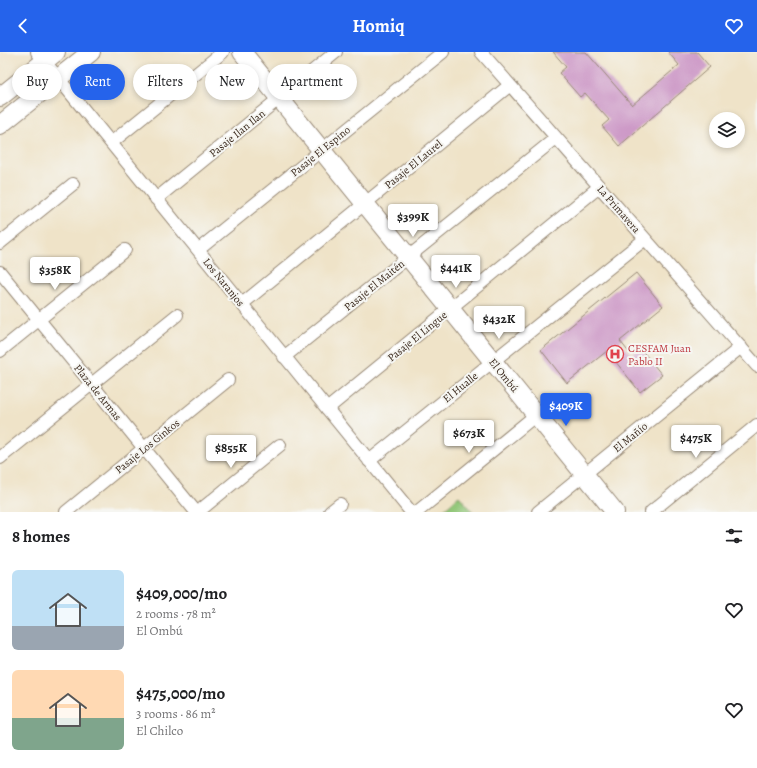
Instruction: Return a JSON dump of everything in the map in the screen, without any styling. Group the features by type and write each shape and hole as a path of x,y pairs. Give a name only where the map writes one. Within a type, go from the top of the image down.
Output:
{"street":[{"path":"62,75 91,52"},
{"path":"111,143 223,52"},
{"name":"El Ombú","path":"242,52 267,82"},
{"name":"Pasaje Ilan Ilan","path":"321,64 336,52"},
{"name":"Pasaje El Espino","path":"198,250 443,52"},
{"name":"La Primavera","path":"481,52 757,366"},
{"path":"0,97 46,55"},
{"name":"Los Naranjos","path":"46,55 51,64"},
{"name":"Los Naranjos","path":"62,83 411,512"},
{"name":"Pasaje El Laurel","path":"242,304 510,85"},
{"path":"0,125 31,100"},
{"name":"Pasaje Ilan Ilan","path":"156,199 278,100"},
{"name":"El Ombú","path":"282,100 615,512"},
{"name":"Pasaje El Maitén","path":"284,357 556,138"},
{"path":"0,244 73,184"},
{"name":"Pasaje El Lingue","path":"327,409 599,187"},
{"name":"El Hualle","path":"369,461 645,239"},
{"path":"0,351 125,250"},
{"name":"Plaza de Armas","path":"0,272 197,512"},
{"path":"0,458 177,315"},
{"name":"El Mañío","path":"538,512 741,347"},
{"name":"Pasaje Los Ginkos","path":"66,512 228,380"},
{"path":"417,512 536,415"},
{"path":"650,512 757,425"},
{"path":"197,512 280,446"},
{"path":"330,512 340,504"}],"green space":[{"path":"459,496 473,512 441,512"}],"building":[{"path":"553,52 586,52 632,105 679,65 668,52 697,52 710,67 619,146 602,126 609,120 585,93 580,97 559,73 566,67"},
{"path":"636,273 663,306 620,341 631,355 640,348 662,375 640,392 607,351 567,383 541,350"}],"place":[{"name":"CESFAM Juan Pablo II","path":"615,354"}]}
